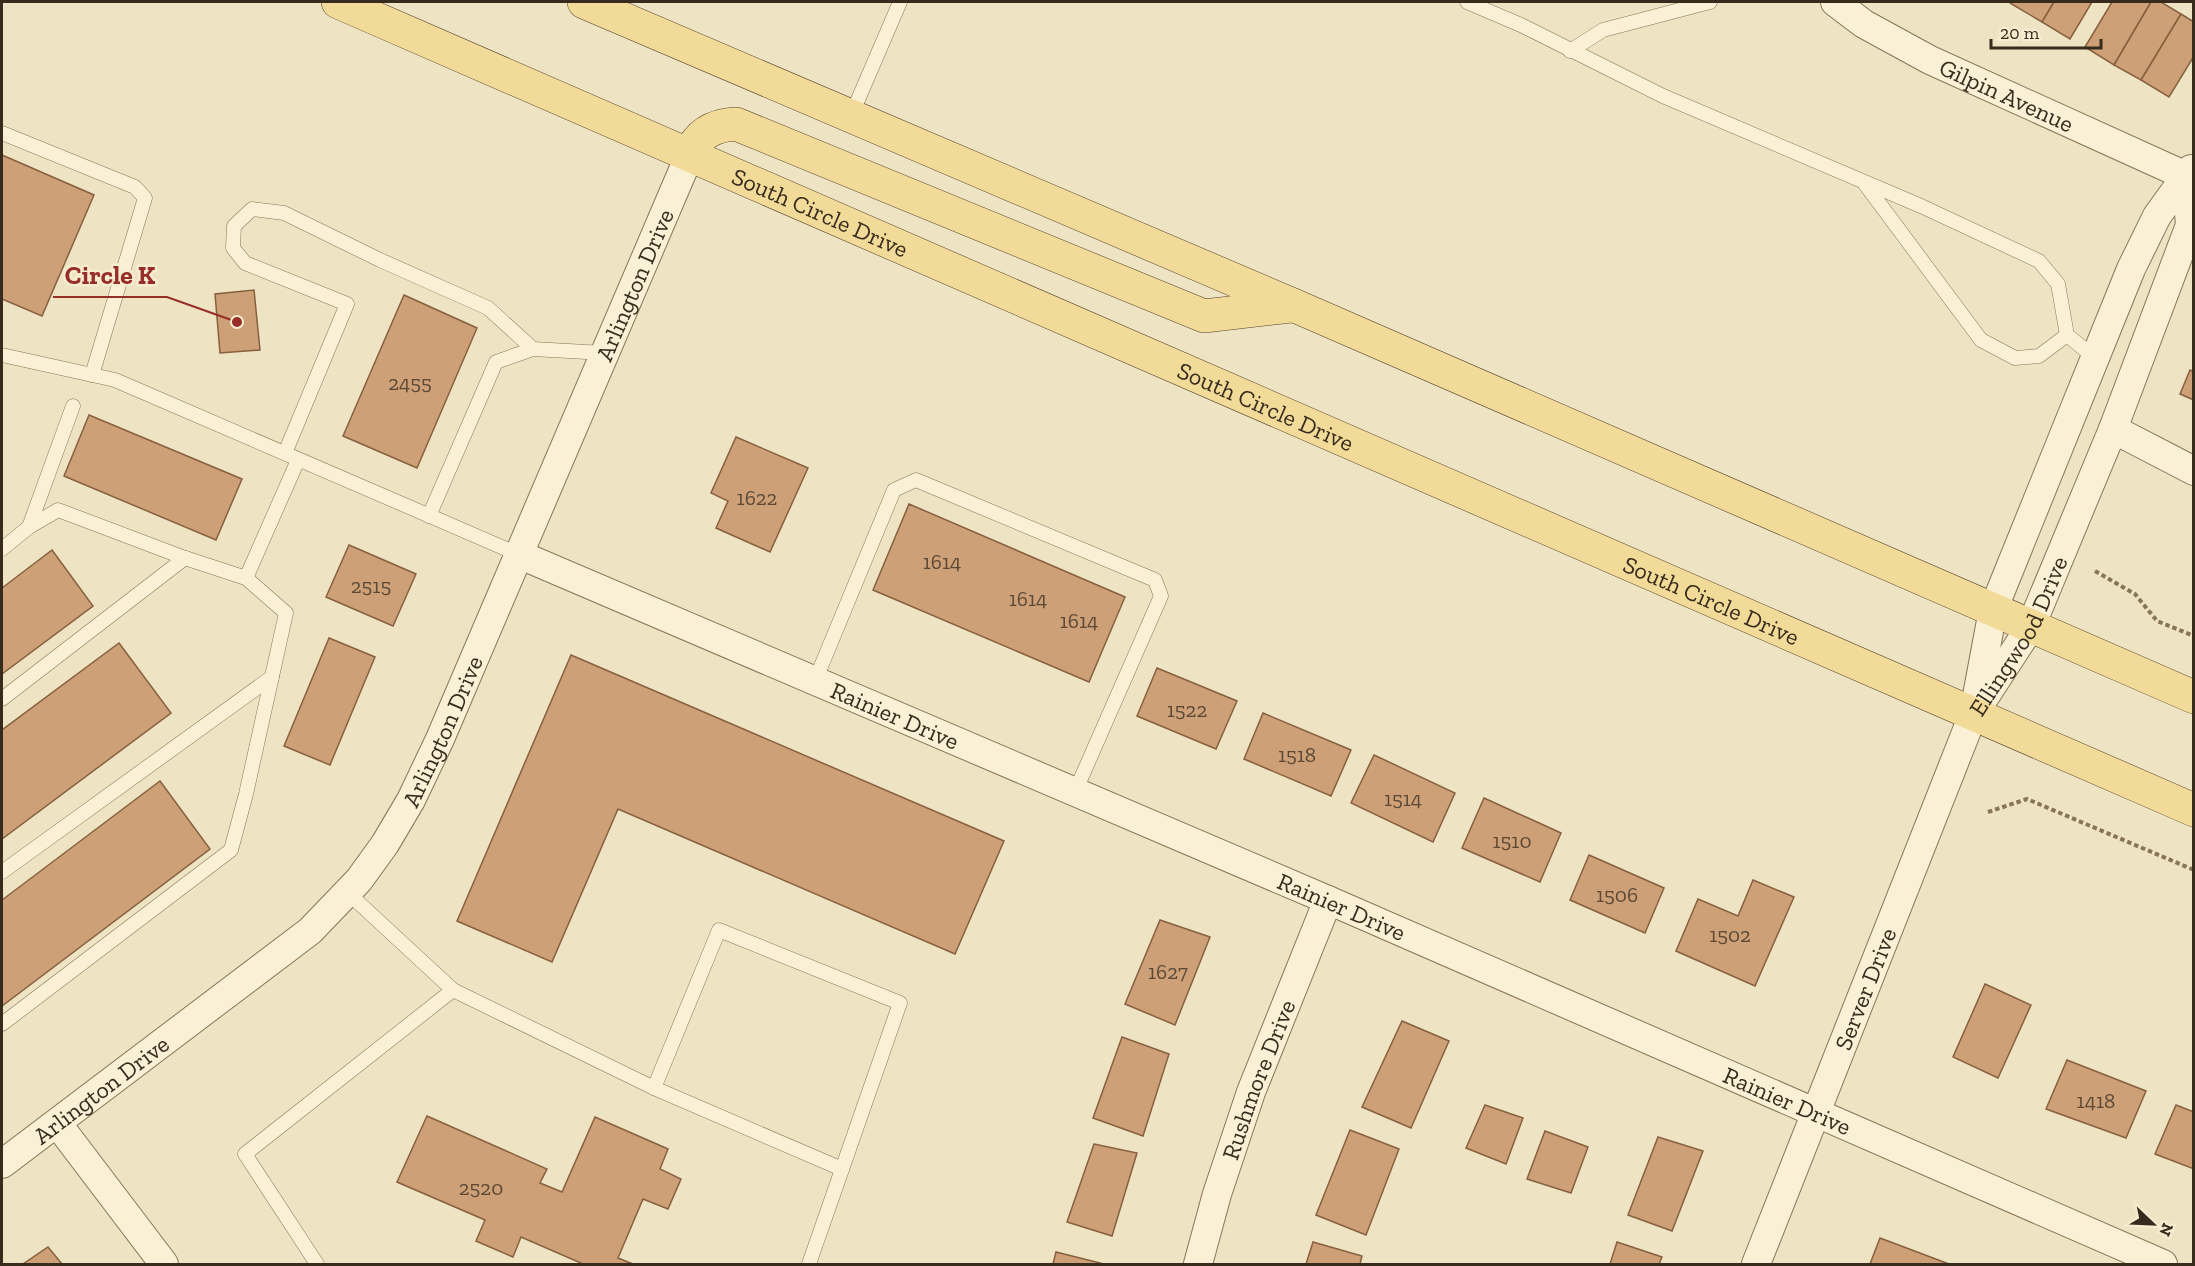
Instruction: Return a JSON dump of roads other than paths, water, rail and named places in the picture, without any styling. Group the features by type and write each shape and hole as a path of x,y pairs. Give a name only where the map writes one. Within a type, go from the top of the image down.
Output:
{"main road":[{"name":"South Circle Drive","path":"338,2 2193,810"},
{"path":"584,2 1293,305 2193,697"},
{"path":"690,154 705,133 717,126 736,124 1204,316 1293,305"}],"street":[{"name":"Gilpin Avenue","path":"1835,2 1864,24 1930,60 2190,170"},
{"name":"Arlington Drive","path":"2,1164 310,930 347,892 380,852 411,800 440,739 690,154"},
{"name":"Ellingwood Drive","path":"1973,715 1993,609 2131,269 2157,216 2190,170"},
{"name":"Ellingwood Drive","path":"1973,715 2031,626 2113,429 2190,225 2190,170"},
{"path":"2113,429 2193,471"},
{"name":"Rainier Drive","path":"518,554 1328,900 2163,1264"},
{"name":"Server Drive","path":"1756,1264 1973,715"},
{"name":"Rushmore Drive","path":"1198,1264 1217,1194 1251,1092 1328,900"},
{"path":"57,1123 164,1264"}],"lane":[{"path":"851,116 900,2"},
{"path":"1467,2 1521,25 1664,96 2039,261 2058,284 2067,334 2095,358"},
{"path":"1570,51 1602,30 1710,2"},
{"path":"2,133 135,187 146,198 92,375"},
{"path":"1864,183 1981,340 2015,358 2039,356 2067,334"},
{"path":"285,453 347,304 245,263 233,248 234,226 252,209 284,213 380,260 488,308 533,349"},
{"path":"429,516 496,362 533,349 604,353"},
{"path":"2,355 116,380 518,554"},
{"path":"29,528 73,406"},
{"path":"246,578 298,460"},
{"path":"815,681 894,490 916,480 1155,580 1161,596 1076,792"},
{"path":"2,549 29,528 58,510 185,558 246,578 286,613 231,850 2,1024"},
{"path":"2,699 185,558"},
{"path":"2,872 272,677"},
{"path":"347,892 453,990 654,1088 842,1169"},
{"path":"654,1088 719,930 900,1003 809,1264"},
{"path":"317,1264 245,1154 453,990"}],"place":[{"name":"Circle K","path":"237,322"}]}
